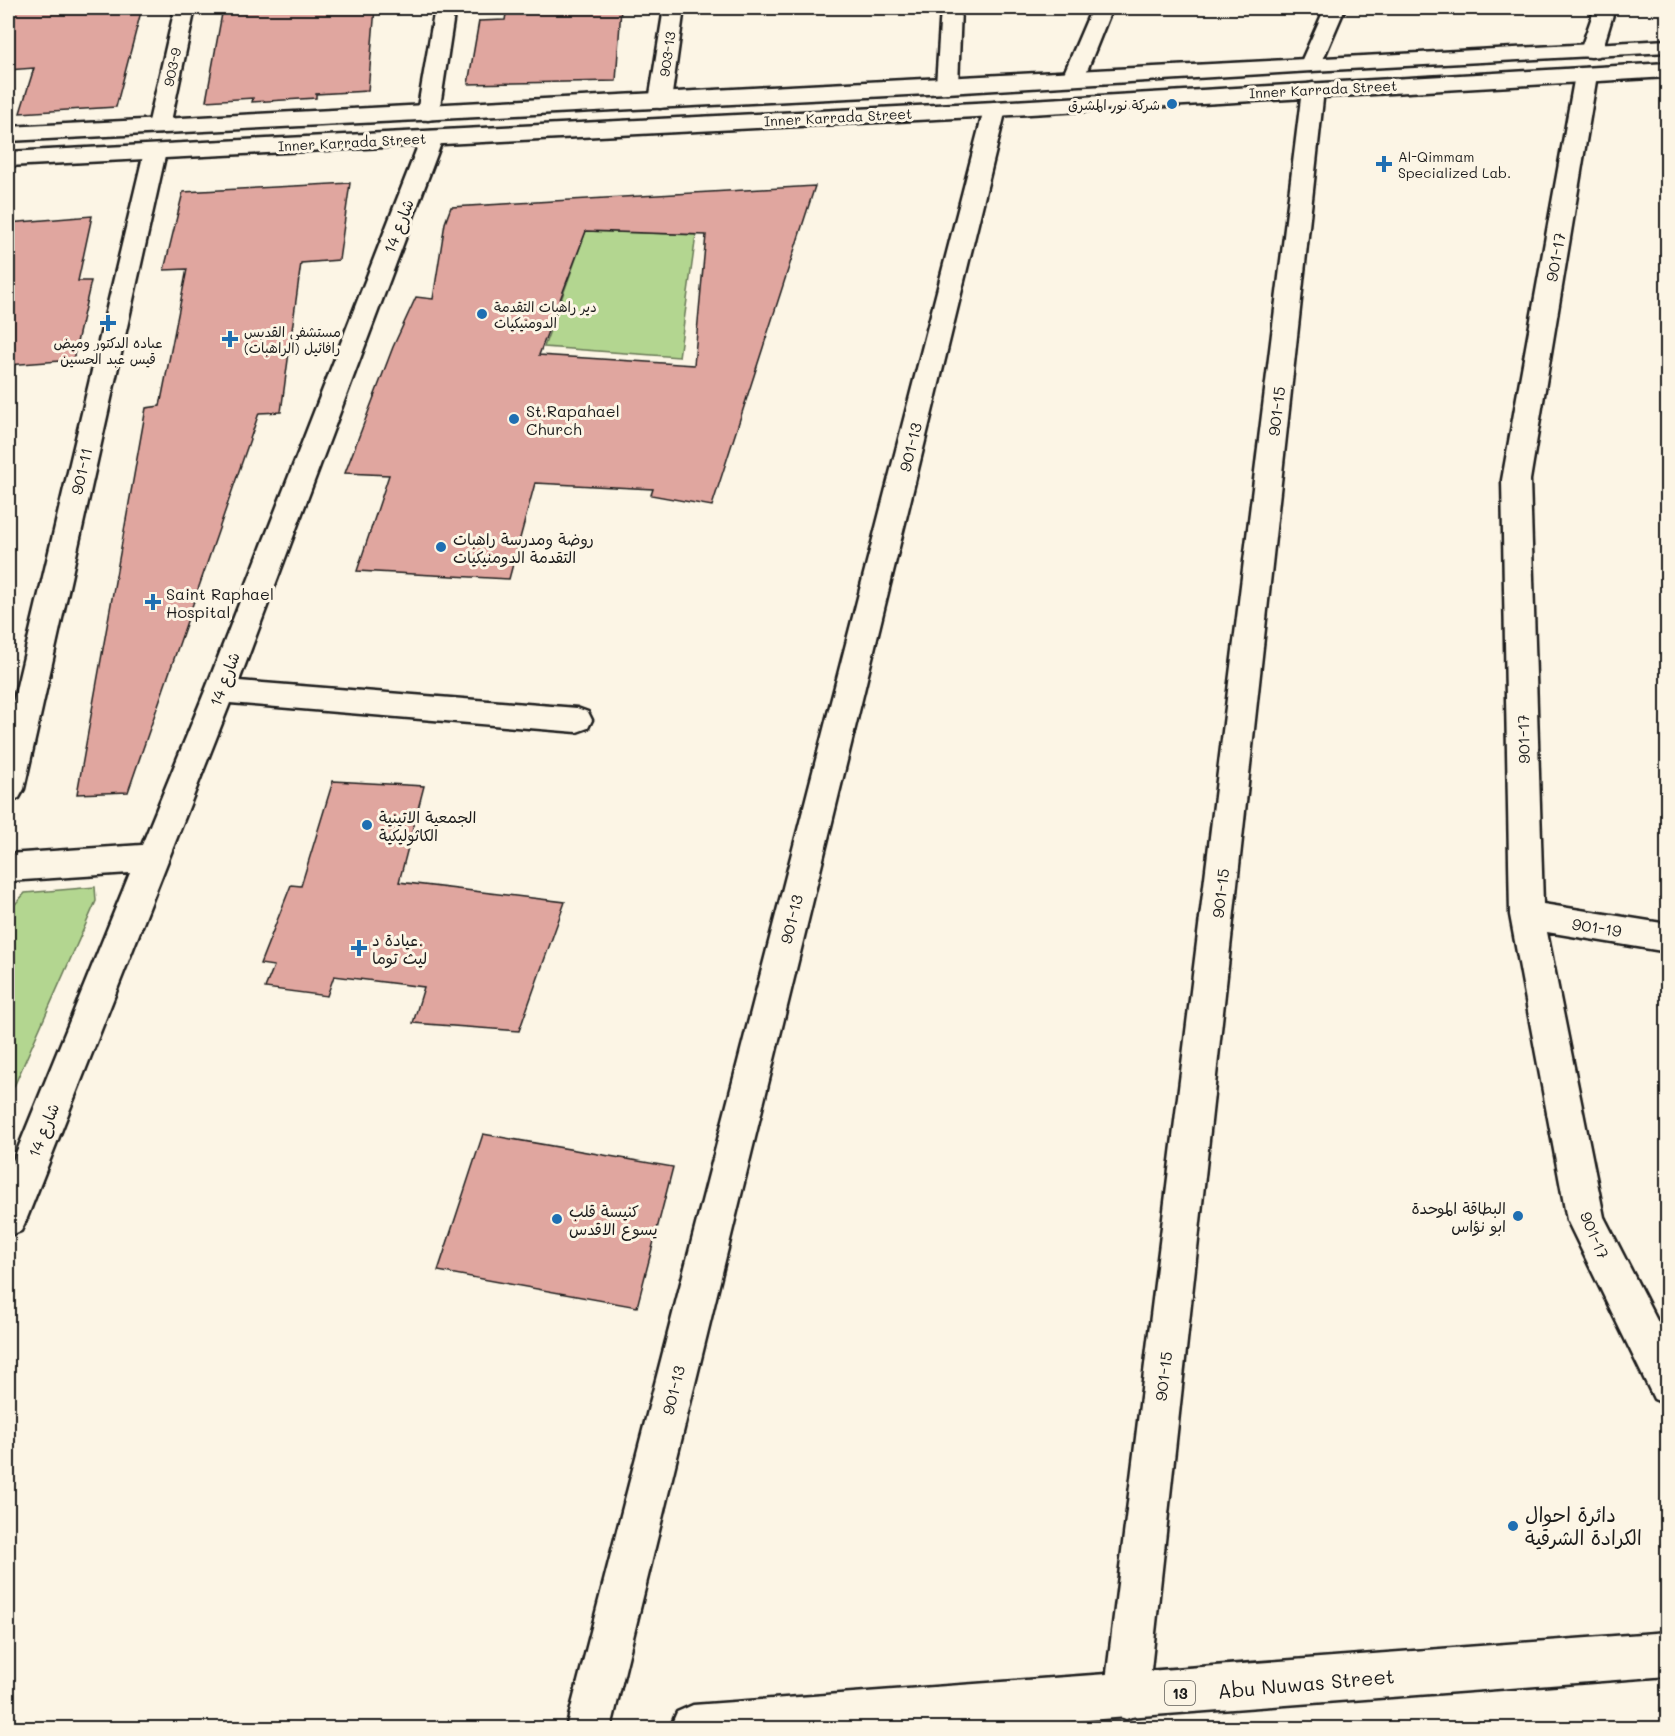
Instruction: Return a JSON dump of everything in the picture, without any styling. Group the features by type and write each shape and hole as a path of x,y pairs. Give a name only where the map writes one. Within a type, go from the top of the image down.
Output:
{"street":[{"name":"903-9","path":"157,139 185,8"},
{"name":"شارع 14","path":"8,1218 220,691 430,125 445,8"},
{"name":"903-13","path":"660,101 674,8"},
{"path":"947,86 951,8"},
{"path":"1073,78 1102,8"},
{"name":"901-15","path":"1126,1697 1312,77 1335,8"},
{"name":"901-17","path":"1605,8 1588,63 1516,480 1527,915 1586,1220 1668,1385"},
{"name":"Inner Karrada Street","path":"1588,63 1668,46"},
{"name":"Inner Karrada Street","path":"430,125 660,101 1073,78 1312,77 1588,63 1668,70"},
{"name":"Inner Karrada Street","path":"8,159 157,139 430,125 995,109 1312,77"},
{"name":"901-13","path":"588,1728 995,109"},
{"name":"Inner Karrada Street","path":"8,134 157,139"},
{"name":"901-11","path":"8,789 157,139"},
{"path":"220,691 577,720"},
{"path":"8,867 153,858"},
{"name":"901-19","path":"1527,915 1668,938"},
{"name":"Abu Nuwas Street","path":"693,1728 1126,1697 1668,1654"}],"green space":[{"path":"586,231 696,235 679,357 544,347"},
{"path":"95,887 96,901 8,1100 8,912 25,893"}],"building":[{"path":"8,8 142,8 116,107 20,113 34,68 8,70"},
{"path":"223,8 375,8 368,91 316,94 316,98 252,102 253,98 206,101"},
{"path":"507,8 621,8 616,81 468,84 479,21 505,20"},
{"name":"Saint Raphael Hospital","path":"350,183 339,260 301,263 281,412 259,413 128,792 77,794 146,408 160,406 187,269 164,270 183,192"},
{"path":"815,186 712,506 651,495 653,489 535,483 509,579 357,571 389,475 345,473 393,347 416,297 433,299 445,223 451,207","holes":["586,231 706,235 694,365 539,355"]},
{"path":"92,216 78,281 91,281 73,360 8,365 8,223"},
{"path":"333,781 424,786 399,882 565,902 519,1031 413,1023 424,987 334,976 327,996 265,988 274,966 260,964 291,885 301,886"},
{"name":"كنيسة قلب يسوع الاقدس","path":"483,1134 673,1167 637,1307 438,1271"}],"place":[{"name":"شركة نور المشرق","path":"1172,104"},
{"name":"Al-Qimmam Specialized Lab.","path":"1384,164"},
{"name":"دير راهبات التقدمة الدومنيكيات","path":"482,314"},
{"name":"عياده الدكتور وميض قيس عبد الحسين","path":"108,323"},
{"name":"مستشفى القديس رافائيل (الراهبات)","path":"230,339"},
{"name":"St.Rapahael Church","path":"514,419"},
{"name":"روضة ومدرسة راهبات التقدمة الدومنيكيات","path":"441,547"},
{"name":"Saint Raphael Hospital","path":"153,602"},
{"name":"الجمعية الاتينية الكاثوليكية","path":"367,825"},
{"name":"عيادة د. ليث توما","path":"359,948"},
{"name":"البطاقة الموحدة ابو نؤاس","path":"1518,1216"},
{"name":"كنيسة قلب يسوع الاقدس","path":"557,1219"},
{"name":"دائرة احوال الكرادة الشرقية","path":"1513,1526"}]}
